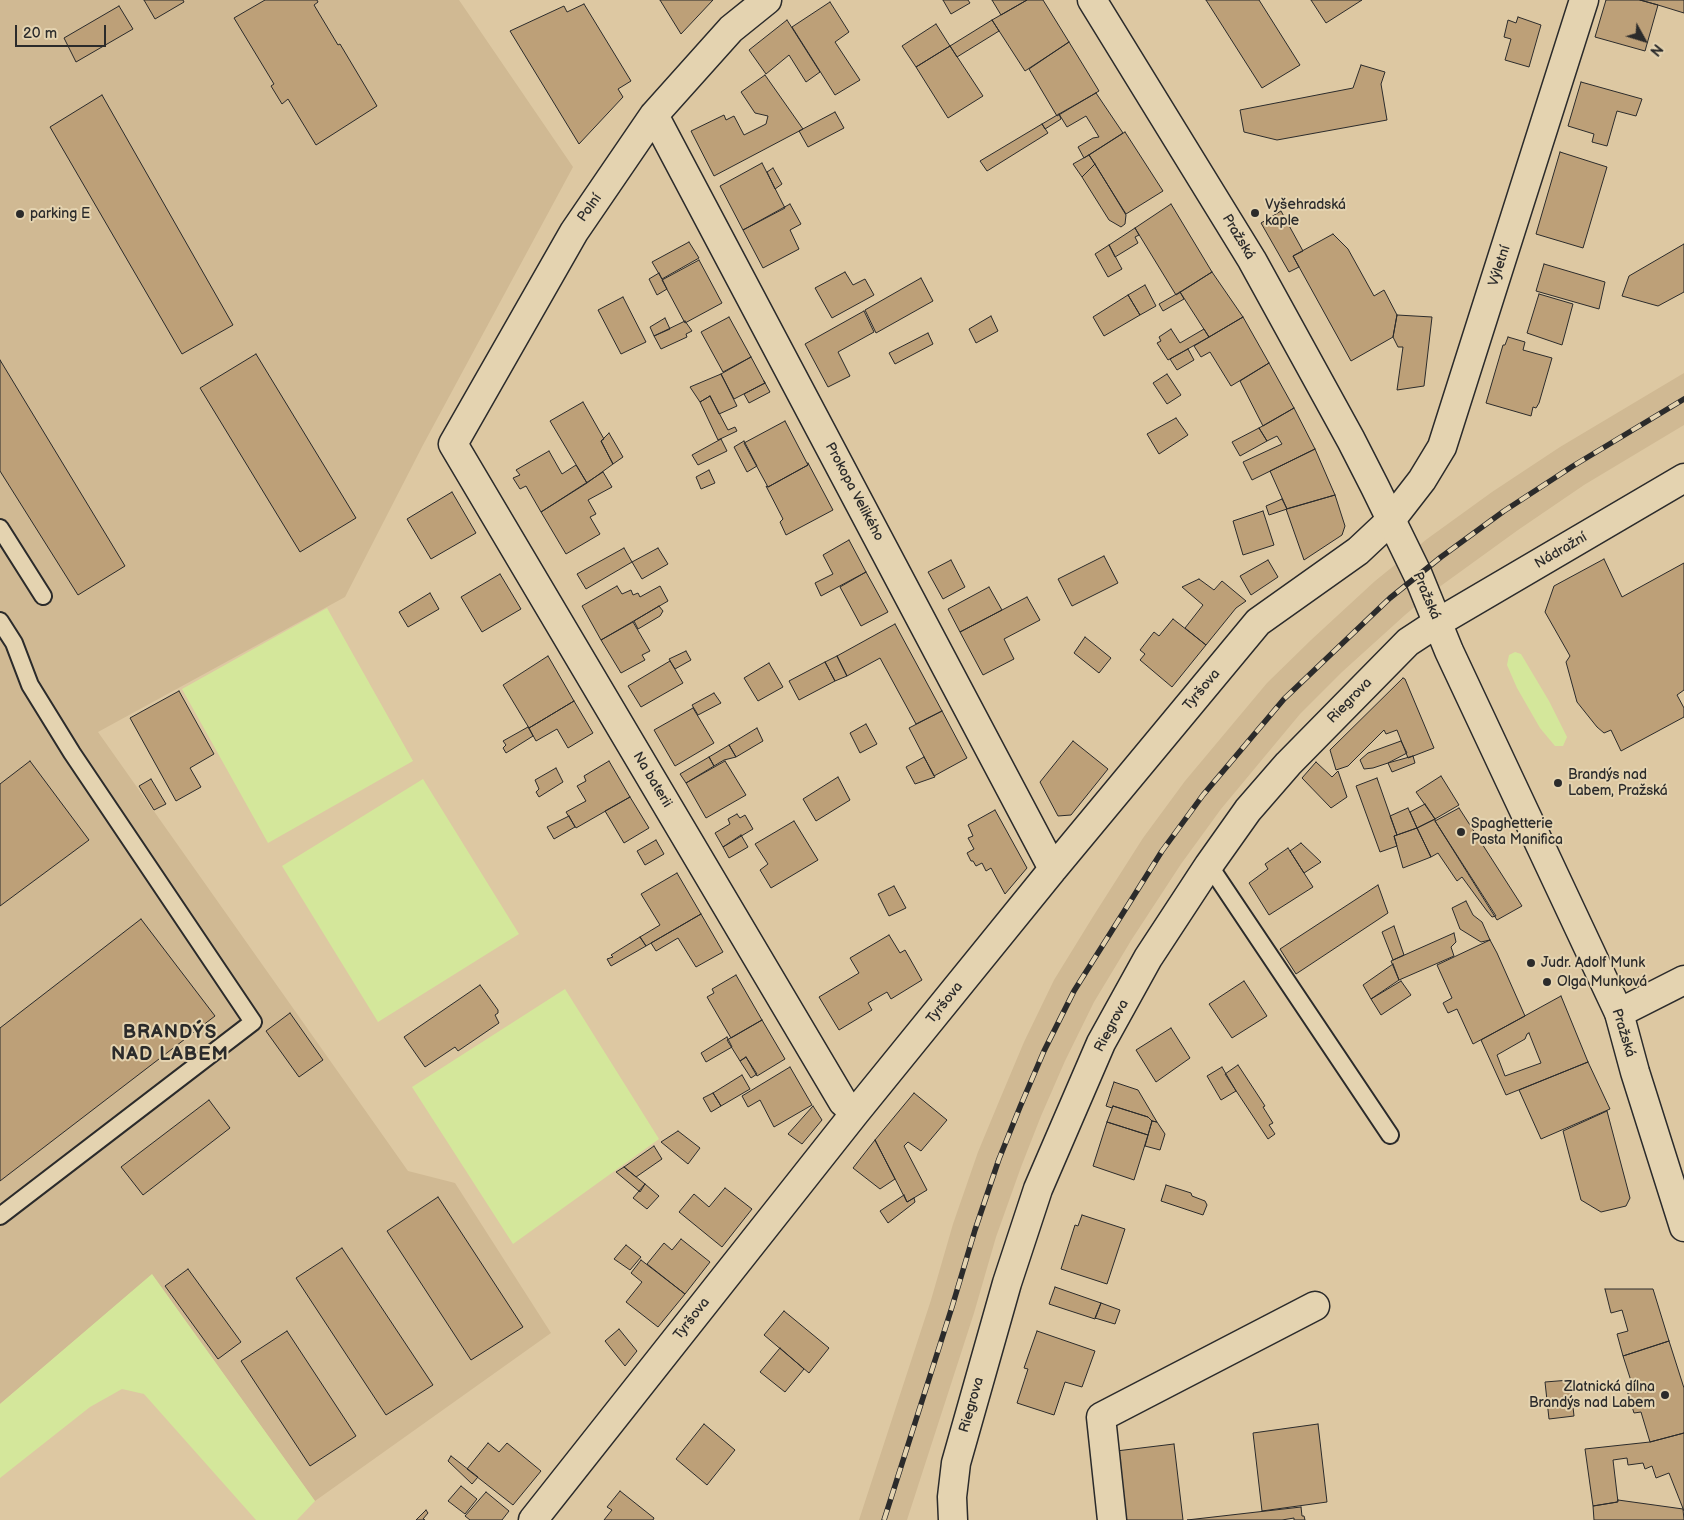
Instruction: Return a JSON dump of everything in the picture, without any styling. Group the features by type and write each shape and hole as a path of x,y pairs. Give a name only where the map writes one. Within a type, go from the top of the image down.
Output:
{"street":[{"name":"Polní","path":"453,444 574,232 654,115 731,29 767,0"},
{"name":"Pražská","path":"1092,0 1252,260 1351,440 1418,576 1437,623 1619,1013 1635,1072 1684,1227"},
{"name":"Výletní","path":"1390,520 1422,480 1442,447 1584,0"},
{"name":"Prokopa Velikého","path":"654,115 1054,869"},
{"name":"Na baterii","path":"453,444 843,1102 855,1113"},
{"name":"Nádražní","path":"1437,623 1684,478"},
{"name":"Tyršova","path":"533,1520 855,1113 1258,622 1358,551 1390,520"},
{"name":"Riegrova","path":"954,1520 952,1498 956,1463 1007,1283 1038,1189 1101,1043 1148,958 1209,865 1248,810 1288,764 1408,642 1437,623"},
{"path":"1619,1013 1684,980"},
{"path":"1112,1520 1101,1417 1315,1306"}],"lane":[{"path":"0,528 43,596"},
{"path":"0,621 14,644 30,686 253,1022 0,1216"},
{"path":"1209,865 1390,1135"}],"shaded area":[{"path":"0,0 459,0 573,167 423,445 345,597 98,732 408,1171 455,1183 551,1333 315,1501 152,1275 0,1404"},
{"path":"1684,373 1684,425 1584,485 1431,593 1405,615 1342,672 1300,714 1221,809 1181,864 1094,1002 1041,1116 996,1237 974,1313 907,1520 859,1520 931,1300 953,1224 978,1152 1000,1099 1024,1042 1054,980 1143,838 1185,781 1267,683 1375,581 1427,539 1492,492 1560,447"}],"green space":[{"path":"327,608 413,761 268,843 182,689"},
{"path":"1515,652 1521,654 1549,701 1567,737 1563,746 1555,746 1540,728 1517,688 1507,665 1509,655"},
{"path":"423,779 519,934 378,1022 282,866"},
{"path":"565,989 659,1139 513,1244 412,1087"},
{"path":"152,1274 315,1501 297,1520 256,1520 144,1394 122,1389 90,1407 0,1478 0,1404"}],"building":[{"path":"144,0 183,0 184,2 155,19"},
{"path":"265,0 317,0 318,2 314,5 377,106 316,145 288,99 282,104 271,86 274,84 234,18"},
{"path":"660,0 713,0 681,34"},
{"path":"943,0 968,0 970,3 951,14"},
{"path":"992,0 1027,0 1001,15"},
{"path":"1027,0 1043,0 1069,42 1025,71 992,20"},
{"path":"1206,0 1259,0 1300,65 1262,88"},
{"path":"1311,0 1362,0 1326,23"},
{"path":"1606,0 1640,0 1658,5 1645,51 1595,37"},
{"path":"1640,0 1684,0 1684,13 1658,5"},
{"path":"830,2 849,32 835,42 860,80 835,95 792,27"},
{"path":"584,4 631,81 618,89 623,97 579,144 510,31 564,6 567,12"},
{"path":"119,6 133,29 76,62 64,38"},
{"path":"1518,17 1541,25 1529,67 1505,60 1511,39 1504,37 1508,20 1516,23"},
{"path":"787,20 820,72 806,82 789,55 766,74 749,50"},
{"path":"992,20 999,31 957,57 950,46"},
{"path":"936,24 950,46 916,67 902,46"},
{"path":"1069,42 1099,91 1057,116 1029,69"},
{"path":"950,46 983,96 948,118 916,67"},
{"path":"1361,65 1385,72 1381,84 1387,120 1277,140 1244,132 1240,110 1353,88"},
{"path":"765,75 803,129 714,176 691,131 724,115 726,120 734,116 744,135 766,124 768,116 755,113 741,92"},
{"path":"1581,82 1642,99 1636,116 1617,111 1607,146 1592,142 1594,134 1568,126"},
{"path":"1096,93 1123,133 1084,158 1078,147 1093,138 1099,137 1086,116 1067,127 1059,114"},
{"path":"102,95 233,325 182,354 50,127"},
{"path":"835,112 844,128 808,147 799,131"},
{"path":"1059,114 1061,119 1045,129 1042,124"},
{"path":"1042,124 1048,133 987,171 980,161"},
{"path":"1125,132 1163,191 1126,214 1089,155"},
{"path":"1560,152 1607,167 1583,248 1536,234"},
{"path":"1089,155 1095,164 1082,177 1073,164"},
{"path":"762,163 785,208 743,230 720,186"},
{"path":"1095,164 1126,215 1125,224 1121,227 1109,220 1082,177"},
{"path":"773,168 782,184 775,189 767,172"},
{"path":"790,204 801,224 790,230 799,249 763,268 743,230"},
{"path":"1171,204 1212,272 1176,295 1135,228"},
{"path":"1281,211 1303,251 1293,256 1299,267 1289,272 1261,223"},
{"path":"1135,228 1139,235 1135,237 1138,243 1115,257 1109,245"},
{"path":"1333,234 1348,249 1374,296 1384,290 1397,315 1393,337 1351,361 1293,256"},
{"path":"689,242 699,258 662,279 652,262"},
{"path":"1684,244 1684,292 1658,306 1622,296 1629,276"},
{"path":"1109,245 1122,269 1108,277 1095,254"},
{"path":"699,260 722,303 685,323 662,280"},
{"path":"1544,264 1605,282 1599,309 1536,291"},
{"path":"845,272 853,285 865,279 874,295 832,318 815,288"},
{"path":"1212,272 1243,317 1209,337 1180,292"},
{"path":"659,273 667,289 657,295 649,279"},
{"path":"921,278 933,301 876,333 865,310"},
{"path":"1145,285 1156,306 1140,315 1128,295"},
{"path":"1180,292 1184,299 1163,311 1159,304"},
{"path":"1539,294 1573,304 1562,345 1527,333"},
{"path":"1128,295 1140,315 1104,336 1093,317"},
{"path":"623,297 646,342 621,354 598,310"},
{"path":"864,311 874,332 838,352 850,376 828,387 805,344"},
{"path":"1397,315 1432,317 1424,386 1397,390 1403,347 1398,347 1393,337"},
{"path":"991,316 998,331 976,343 969,329"},
{"path":"729,317 751,357 723,372 701,332"},
{"path":"1243,317 1269,363 1231,386 1210,352 1201,357 1194,346"},
{"path":"665,318 670,329 654,336 650,327"},
{"path":"685,321 692,331 686,334 687,337 661,349 654,336"},
{"path":"1171,329 1180,343 1204,329 1209,337 1168,360 1157,343 1161,341 1159,337"},
{"path":"928,333 933,344 895,364 889,353"},
{"path":"1508,337 1525,342 1523,350 1552,358 1539,403 1536,408 1533,407 1531,416 1486,403 1503,345 1505,345"},
{"path":"1188,349 1194,360 1177,370 1170,359"},
{"path":"256,354 356,518 300,552 200,388"},
{"path":"751,357 765,383 734,399 721,374"},
{"path":"0,360 125,566 78,595 0,471"},
{"path":"1269,363 1294,408 1263,426 1240,381"},
{"path":"721,374 737,406 719,414 710,396 700,402 690,387"},
{"path":"1167,374 1181,395 1167,404 1153,383"},
{"path":"764,381 770,392 749,403 744,394 765,383"},
{"path":"710,396 728,430 735,427 737,431 718,440 700,402"},
{"path":"583,402 604,439 601,441 613,464 587,483 550,421"},
{"path":"1294,408 1315,449 1252,480 1243,462 1282,444 1277,436 1267,441 1259,428"},
{"path":"1176,418 1188,435 1159,454 1147,434"},
{"path":"785,421 808,465 768,487 744,443"},
{"path":"1259,428 1267,441 1240,456 1232,442"},
{"path":"609,433 623,457 613,464 601,441"},
{"path":"721,439 727,451 698,465 692,455"},
{"path":"744,441 757,466 747,472 734,447"},
{"path":"1315,449 1335,495 1287,509 1270,471"},
{"path":"549,451 562,474 576,465 587,483 541,512 526,486 520,489 513,478 520,475 516,470"},
{"path":"808,463 833,510 786,535 780,522 783,519 766,486 768,487 808,465"},
{"path":"709,470 715,483 701,489 696,477"},
{"path":"603,472 612,487 588,500 596,514 590,517 600,534 566,554 541,512"},
{"path":"452,492 476,533 431,559 407,519"},
{"path":"1335,495 1345,526 1342,535 1304,560 1286,509"},
{"path":"1282,499 1287,509 1269,515 1266,506"},
{"path":"1263,511 1274,545 1243,555 1233,521"},
{"path":"849,540 866,572 821,596 815,583 833,574 823,555"},
{"path":"624,548 632,562 586,589 577,574"},
{"path":"658,548 668,564 642,579 632,562"},
{"path":"1104,556 1118,583 1072,606 1058,579"},
{"path":"1604,559 1622,597 1684,563 1684,690 1677,695 1684,708 1684,717 1621,751 1611,730 1604,733 1577,702 1566,662 1570,656 1545,612 1554,586"},
{"path":"951,560 965,587 943,599 928,572"},
{"path":"1268,560 1278,577 1251,595 1240,576"},
{"path":"866,572 888,612 861,626 840,587"},
{"path":"500,574 521,609 482,632 461,597"},
{"path":"1199,579 1214,590 1222,581 1246,601 1236,608 1206,645 1185,628 1203,605 1182,587"},
{"path":"617,586 622,594 631,590 633,595 638,593 640,597 660,586 668,601 601,640 582,606"},
{"path":"989,587 1002,610 960,632 948,609"},
{"path":"430,593 439,609 408,627 399,612"},
{"path":"1027,597 1040,620 1004,639 1014,659 983,675 960,632"},
{"path":"659,606 663,611 660,616 638,629 634,621"},
{"path":"1173,619 1206,645 1172,687 1140,660 1145,654 1140,650 1154,632 1159,636"},
{"path":"633,622 650,651 642,655 645,660 621,673 601,640"},
{"path":"895,624 942,711 916,724 880,658 847,676 837,656"},
{"path":"1085,637 1111,658 1099,673 1074,653"},
{"path":"686,651 691,660 675,669 669,659"},
{"path":"548,656 574,701 529,728 503,685"},
{"path":"837,656 847,676 835,681 825,662"},
{"path":"670,661 683,683 641,707 628,686"},
{"path":"825,662 835,681 799,700 789,681"},
{"path":"769,663 783,687 758,701 744,678"},
{"path":"1403,678 1434,748 1408,758 1397,730 1386,734 1384,730 1348,766 1336,770 1330,750"},
{"path":"179,691 214,754 190,768 201,787 176,801 130,718"},
{"path":"714,693 721,703 698,715 692,705"},
{"path":"574,701 593,733 568,748 557,729 536,741 529,728"},
{"path":"693,708 714,743 675,766 654,730"},
{"path":"942,711 967,758 934,776 909,728"},
{"path":"866,724 877,744 860,753 850,733"},
{"path":"528,727 533,736 506,753 503,748 506,745 503,741"},
{"path":"757,728 763,741 736,757 729,745"},
{"path":"1073,741 1108,769 1071,815 1058,816 1040,782"},
{"path":"1401,741 1407,753 1388,763 1364,769 1360,760 1368,753"},
{"path":"729,745 736,757 724,760 714,766 709,757"},
{"path":"1413,756 1415,763 1392,772 1388,763"},
{"path":"709,757 714,766 686,783 680,774"},
{"path":"924,757 935,777 915,784 906,767"},
{"path":"30,761 89,840 0,906 0,784"},
{"path":"609,761 630,797 576,828 566,812 586,801 577,786 586,781 584,776"},
{"path":"725,761 746,795 706,818 686,783"},
{"path":"1316,762 1332,777 1338,771 1347,797 1331,808 1302,778"},
{"path":"556,768 563,782 539,797 536,792 539,789 535,780"},
{"path":"1441,776 1459,805 1435,819 1416,792"},
{"path":"838,777 850,800 816,821 803,799"},
{"path":"1377,778 1397,835 1394,836 1397,846 1380,852 1356,786"},
{"path":"151,779 166,804 154,810 139,786"},
{"path":"630,797 649,828 624,843 605,811"},
{"path":"1425,804 1435,819 1417,828 1410,812"},
{"path":"1408,808 1417,828 1397,835 1390,816"},
{"path":"1459,808 1522,906 1497,920 1435,821"},
{"path":"995,810 1027,868 1005,894 991,868 986,871 982,863 976,866 967,853 974,849 968,838 973,836 968,825"},
{"path":"737,814 740,818 745,815 753,829 723,847 715,833 730,824 728,819"},
{"path":"569,816 575,827 554,839 547,827"},
{"path":"1435,819 1496,916 1492,917 1462,877 1457,881 1438,853 1431,857 1417,828"},
{"path":"794,821 818,860 771,888 760,870 768,864 755,844"},
{"path":"1417,828 1431,857 1403,868 1394,836"},
{"path":"741,835 748,847 729,858 723,847"},
{"path":"656,840 664,854 645,865 637,851"},
{"path":"1301,843 1321,862 1304,873 1290,851"},
{"path":"1288,848 1313,887 1269,915 1249,883 1268,869 1265,864"},
{"path":"677,873 701,914 646,946 640,937 660,925 641,894"},
{"path":"1378,885 1388,913 1296,974 1280,949"},
{"path":"894,886 906,908 889,916 878,894"},
{"path":"1466,901 1473,915 1482,922 1490,940 1481,942 1460,929 1452,908"},
{"path":"701,914 723,952 696,967 678,938 656,951 651,943"},
{"path":"141,919 215,1016 0,1181 0,1028"},
{"path":"1394,926 1404,955 1393,960 1382,932"},
{"path":"1454,933 1456,942 1451,947 1454,956 1399,980 1391,961"},
{"path":"889,935 900,953 905,950 922,980 891,999 887,992 868,1003 872,1010 839,1030 819,997 859,973 850,958"},
{"path":"640,937 646,946 611,966 607,959 613,957 611,955"},
{"path":"1490,940 1525,1016 1473,1044 1457,1009 1448,1013 1443,1003 1452,998 1437,965"},
{"path":"1393,964 1399,980 1371,999 1363,985"},
{"path":"736,975 762,1020 731,1038 707,997 714,993 712,989"},
{"path":"1244,981 1267,1016 1232,1038 1209,1004"},
{"path":"1401,981 1411,995 1381,1015 1371,999"},
{"path":"480,985 498,1010 498,1013 495,1015 499,1023 458,1051 455,1047 425,1067 404,1037"},
{"path":"1561,996 1588,1062 1506,1095 1481,1040","holes":["1529,1033 1541,1063 1505,1076 1497,1055 1525,1039"]},
{"path":"290,1013 323,1060 299,1077 266,1031"},
{"path":"762,1020 785,1059 757,1076 746,1057 740,1061 727,1040"},
{"path":"1171,1028 1190,1058 1156,1082 1136,1050"},
{"path":"727,1037 732,1047 706,1062 701,1053"},
{"path":"746,1057 757,1074 751,1078 740,1061"},
{"path":"1588,1062 1610,1109 1541,1139 1519,1090"},
{"path":"1238,1065 1265,1106 1263,1107 1273,1123 1269,1125 1275,1134 1268,1139 1225,1074"},
{"path":"790,1067 812,1105 774,1127 760,1100 748,1107 742,1096"},
{"path":"1222,1067 1236,1091 1221,1100 1207,1076"},
{"path":"742,1075 750,1089 721,1106 713,1093"},
{"path":"1114,1082 1138,1090 1157,1122 1152,1121 1148,1117 1113,1106 1112,1108 1106,1106"},
{"path":"713,1093 721,1106 711,1112 703,1098"},
{"path":"914,1093 947,1120 921,1151 908,1142 904,1146 927,1190 907,1202 875,1140"},
{"path":"209,1100 230,1128 143,1195 121,1167"},
{"path":"813,1106 822,1120 802,1144 788,1134"},
{"path":"1113,1106 1148,1117 1152,1121 1148,1135 1107,1122"},
{"path":"1607,1111 1630,1198 1626,1206 1601,1212 1581,1200 1563,1131"},
{"path":"1152,1121 1157,1122 1165,1134 1160,1150 1145,1146"},
{"path":"1107,1122 1148,1135 1134,1180 1093,1166"},
{"path":"678,1131 700,1148 688,1164 661,1142"},
{"path":"875,1140 895,1179 880,1189 853,1168"},
{"path":"654,1146 662,1159 636,1177 624,1167"},
{"path":"624,1167 645,1184 640,1192 616,1172"},
{"path":"645,1184 659,1196 647,1209 633,1198"},
{"path":"1166,1185 1191,1193 1192,1196 1205,1201 1207,1205 1203,1215 1161,1201"},
{"path":"725,1188 752,1209 722,1247 679,1212 694,1194 709,1207"},
{"path":"904,1195 907,1202 914,1198 915,1202 888,1223 880,1211"},
{"path":"438,1197 523,1327 471,1360 387,1231"},
{"path":"1082,1215 1125,1229 1107,1284 1061,1269 1075,1225 1078,1226"},
{"path":"681,1239 710,1262 685,1294 647,1264 664,1243 672,1250"},
{"path":"626,1245 641,1257 630,1270 614,1259"},
{"path":"342,1248 433,1385 386,1415 296,1278"},
{"path":"641,1260 685,1294 658,1327 626,1302 642,1282 631,1273"},
{"path":"188,1269 241,1342 218,1359 165,1286"},
{"path":"1055,1287 1101,1303 1095,1319 1049,1304"},
{"path":"1605,1289 1653,1289 1669,1341 1623,1356 1617,1334 1628,1331 1622,1310 1611,1313"},
{"path":"1101,1303 1120,1310 1115,1324 1095,1318"},
{"path":"784,1311 829,1348 809,1373 764,1335"},
{"path":"619,1329 637,1351 625,1366 605,1341"},
{"path":"287,1331 356,1436 310,1466 241,1361"},
{"path":"1037,1331 1095,1351 1082,1387 1065,1382 1054,1415 1017,1403 1028,1369 1024,1368"},
{"path":"1669,1341 1684,1388 1684,1433 1650,1442 1641,1412 1634,1413 1626,1387 1632,1384 1623,1356"},
{"path":"780,1348 804,1369 785,1392 760,1372"},
{"path":"1570,1380 1574,1416 1549,1419 1545,1382"},
{"path":"704,1424 735,1450 707,1485 676,1459"},
{"path":"1318,1424 1327,1502 1262,1511 1253,1433"},
{"path":"1684,1433 1684,1511 1669,1473 1656,1478 1652,1466 1645,1469 1643,1463 1628,1465 1627,1458 1613,1460 1618,1502 1593,1506 1585,1449 1650,1442"},
{"path":"488,1443 499,1452 507,1443 541,1471 513,1505 467,1469"},
{"path":"1174,1444 1183,1520 1116,1520 1108,1452"},
{"path":"451,1456 478,1477 472,1484 448,1461"},
{"path":"461,1486 477,1499 465,1514 448,1501"},
{"path":"620,1491 654,1518 653,1520 604,1520 612,1510 607,1507"},
{"path":"486,1492 509,1511 502,1520 470,1520 465,1516"},
{"path":"1618,1500 1683,1509 1684,1520 1594,1520 1593,1506 1617,1502"},
{"path":"1301,1507 1302,1516 1304,1516 1305,1520 1294,1520 1294,1518 1282,1520 1187,1520"},
{"path":"426,1510 428,1513 423,1519 425,1520 416,1520"}],"railway":[{"path":"884,1520 975,1230 999,1159 1020,1107 1044,1051 1074,991 1162,851 1203,795 1284,699 1390,598 1441,557 1504,511 1573,466 1684,399"}],"place":[{"name":"Vyšehradská kaple","path":"1255,213"},
{"name":"parking E","path":"20,214"},
{"name":"Brandýs nad Labem, Pražská","path":"1558,783"},
{"name":"Spaghetterie Pasta Manifica","path":"1461,832"},
{"name":"Judr. Adolf Munk","path":"1531,963"},
{"name":"Olga Munková","path":"1547,982"},
{"name":"Zlatnická dílna Brandýs nad Labem","path":"1665,1395"}],"district":[{"name":"BRANDÝS NAD LABEM","path":"170,1044"}]}
